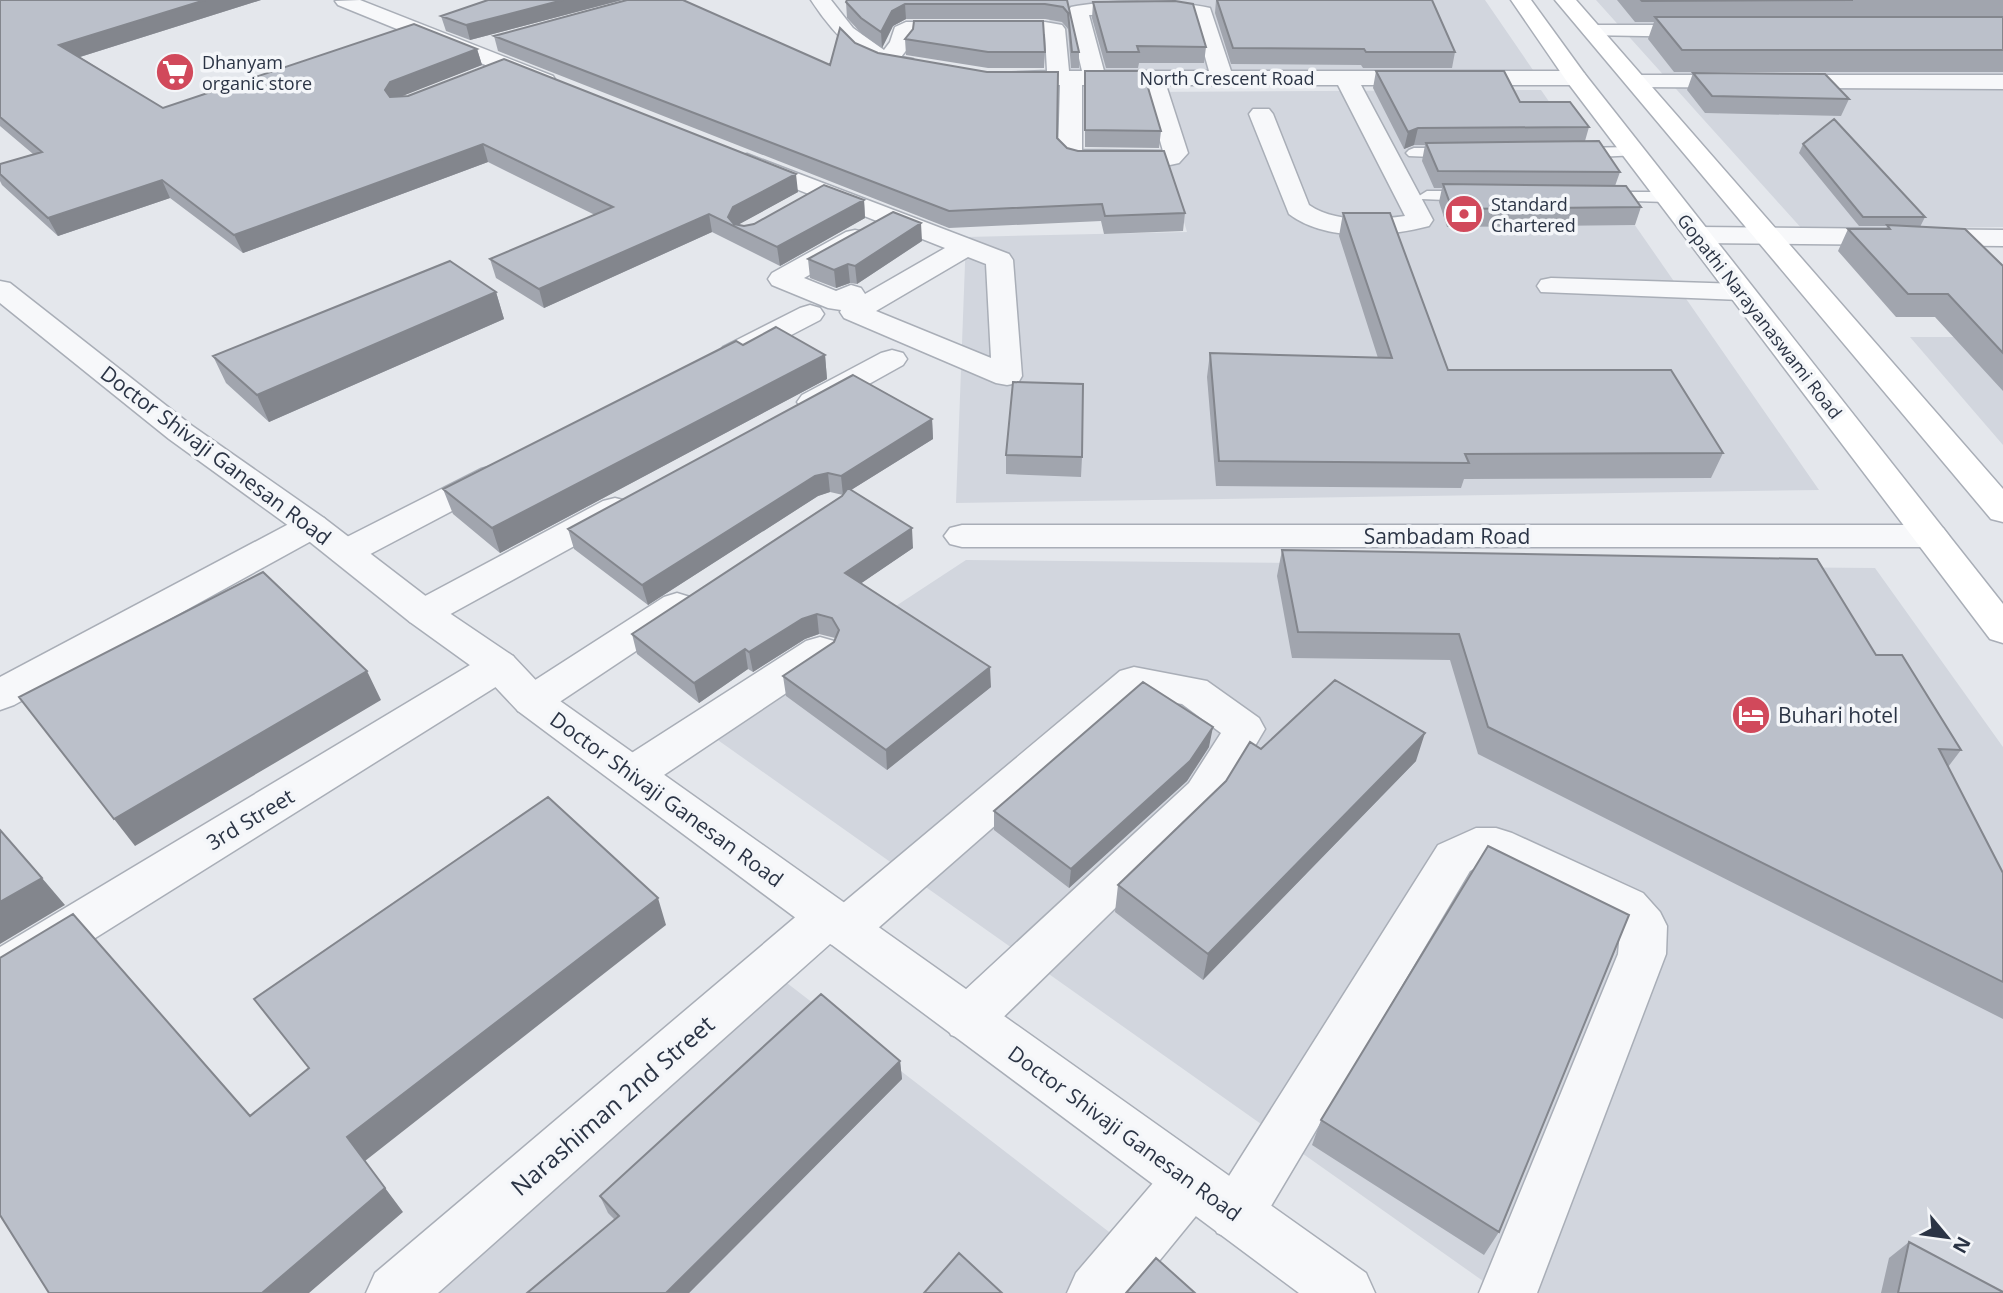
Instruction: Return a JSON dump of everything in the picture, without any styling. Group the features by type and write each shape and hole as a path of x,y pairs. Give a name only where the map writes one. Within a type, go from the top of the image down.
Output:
{"main road":[{"name":"Gopathi Narayanaswami Road","path":"1521,0 1576,78 2003,630"},
{"path":"1565,0 2003,511"}],"street":[{"path":"821,0 834,20 865,51 887,61 924,68"},
{"path":"345,2 570,91"},
{"path":"1153,78 1176,153 1170,158 1077,158 1070,153 1078,11 1174,8 1203,12 1222,78"},
{"path":"887,61 901,43 902,31 906,28 1045,28 1055,29 1075,78"},
{"path":"1592,31 1726,31"},
{"path":"469,50 495,43"},
{"path":"472,80 507,66"},
{"name":"North Crescent Road","path":"988,78 1576,78"},
{"path":"1261,114 1298,209 1311,218 1331,223 1406,225 1420,220 1346,78"},
{"path":"1637,82 2003,82"},
{"path":"723,151 999,260 1007,376 854,312 953,242"},
{"path":"791,209 824,191"},
{"path":"893,217 782,279 838,302 953,242"},
{"path":"1697,235 2003,238"},
{"path":"1551,286 1741,292"},
{"name":"Doctor Shivaji Ganesan Road","path":"0,289 180,432 312,526 424,613 499,666 532,701 1346,1293"},
{"path":"712,364 810,314"},
{"path":"783,418 892,359"},
{"path":"346,552 517,464"},
{"path":"424,613 639,496"},
{"path":"0,695 312,526"},
{"name":"Sambadam Road","path":"962,536 1931,536"},
{"path":"532,701 705,589"},
{"path":"634,773 820,650"},
{"name":"3rd Street","path":"0,972 499,666"},
{"name":"Narashiman 2nd Street","path":"396,1293 836,923 1134,681 1194,691 1245,729 1205,795 968,1019"},
{"path":"1236,1214 1454,858 1476,846 1496,846 1627,907 1644,926 1642,954 1508,1293"},
{"path":"1096,1293 1190,1181"}],"lane":[{"path":"1565,153 1634,152"},
{"path":"1414,153 1469,153"},
{"path":"1427,196 1494,196"},
{"path":"1588,197 1668,197"}],"shaded area":[{"path":"1048,0 1485,0 1533,70 1053,75"},
{"path":"1596,0 2003,0 2003,227 1803,230"},
{"path":"1541,90 1819,490 956,503 966,237 1187,232 1145,92"},
{"path":"1910,337 2003,337 2003,445"},
{"path":"966,560 1875,568 2003,747 2003,1293 1500,1293 705,731"},
{"path":"756,959 1188,1293 380,1293"}],"building":[{"path":"0,0 205,0 59,45 163,108 414,24 477,49 390,82 385,90 390,97 408,96 504,59 796,174 733,207 728,217 734,224 754,224 824,185 864,200 777,247 709,214 539,289 490,259 613,207 483,144 234,235 162,180 48,218 0,174 0,164 42,152 0,117"},
{"path":"488,0 563,0 466,25 441,16"},
{"path":"627,0 683,0 830,65 840,28 855,43 878,53 987,72 1058,72 1057,138 1067,148 1078,151 1164,151 1185,213 1105,216 1102,204 949,211 494,36"},
{"path":"847,0 1067,0 1079,52 1072,52 1068,13 1063,7 1045,4 905,4 892,11 881,32 861,18"},
{"path":"1217,0 1432,0 1455,52 1233,48"},
{"path":"1641,0 1853,0 1642,1"},
{"path":"1175,1 1193,4 1206,47 1137,46 1139,52 1107,52 1093,2"},
{"path":"1655,17 2003,17 2003,50 1682,50"},
{"path":"914,21 1043,21 1045,52 988,52 905,39 913,29"},
{"path":"1085,71 1143,71 1161,131 1085,130"},
{"path":"1376,71 1504,71 1520,102 1570,102 1589,127 1418,128 1408,132"},
{"path":"1693,73 1825,74 1849,99 1712,96"},
{"path":"1834,119 1925,217 1863,217 1803,144"},
{"path":"1599,141 1620,172 1438,171 1426,143"},
{"path":"1443,184 1626,186 1641,207 1452,209"},
{"path":"893,212 921,223 855,266 848,264 834,270 808,259"},
{"path":"1343,213 1390,213 1448,370 1671,370 1723,453 1465,454 1469,463 1219,461 1210,353 1392,358"},
{"path":"1887,225 1965,229 2003,266 2003,353 1948,294 1908,294 1848,229 1890,229"},
{"path":"450,261 496,292 257,395 213,356"},
{"path":"776,327 825,355 492,528 443,489 736,341 743,345"},
{"path":"853,375 932,419 841,476 828,473 815,476 642,585 568,529"},
{"path":"1013,382 1083,384 1082,457 1006,455"},
{"path":"848,488 912,528 845,573 990,667 886,750 783,676 834,642 839,630 832,618 817,614 802,619 749,652 745,649 694,683 632,634 842,496"},
{"path":"1282,550 1817,559 1876,655 1902,655 1961,750 1939,749 2003,873 2003,982 1488,727 1459,634 1298,632"},
{"path":"263,572 367,671 114,819 19,697"},
{"path":"1335,680 1425,733 1208,954 1118,885 1226,781 1250,742 1261,749"},
{"path":"1143,682 1213,727 1190,761 1071,869 994,811"},
{"path":"548,797 658,898 347,1137 385,1188 262,1293 49,1293 0,1215 0,958 73,914 250,1116 309,1068 254,999"},
{"path":"0,830 42,878 0,902"},
{"path":"1488,846 1629,915 1499,1232 1321,1120"},
{"path":"821,994 900,1061 666,1293 527,1293 619,1216 600,1196"},
{"path":"1909,1242 2003,1292 2003,1293 1898,1293"},
{"path":"959,1253 1002,1293 924,1293"},
{"path":"1156,1258 1195,1293 1126,1293"}],"place":[{"name":"Dhanyam organic store","path":"175,72"},
{"name":"Standard Chartered","path":"1464,214"},
{"name":"Buhari hotel","path":"1751,715"}]}
